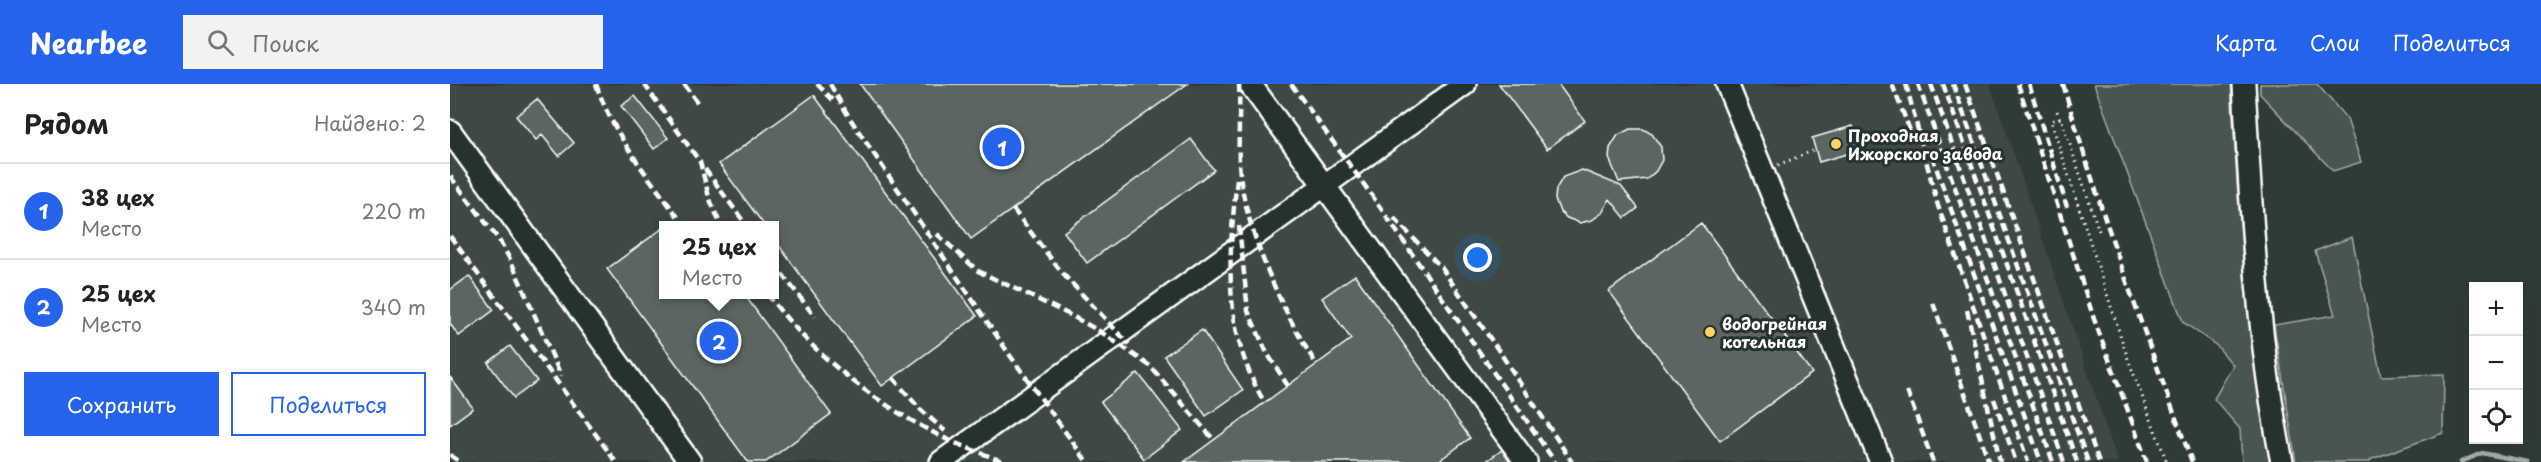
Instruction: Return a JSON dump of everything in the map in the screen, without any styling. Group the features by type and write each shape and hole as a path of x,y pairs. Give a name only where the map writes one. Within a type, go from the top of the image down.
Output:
{"lane":[{"path":"1250,84 1526,462"},
{"path":"941,462 1326,187 1465,84"},
{"path":"1727,84 1881,462"},
{"path":"2244,84 2253,243 2274,421 2282,462"},
{"path":"450,131 681,458"}],"path":[{"path":"2057,111 2099,231"},
{"path":"2060,119 2050,121 2128,359 2167,462"},
{"path":"1762,171 1815,150"}],"shaded area":[{"path":"450,84 1990,84 2118,462 450,462"},
{"path":"2094,84 2231,84 2240,227 2250,321 2264,415 2274,462 2242,462 2240,429 2214,399 2233,365 2217,346 2183,322"},
{"path":"2260,84 2317,84 2347,119 2361,162 2333,171 2260,94"},
{"path":"2352,237 2381,376 2444,374 2443,433 2369,462 2296,462 2274,325 2335,315 2315,251"}],"building":[{"path":"860,84 1187,84 971,239"},
{"path":"1499,84 1558,84 1585,121 1547,149"},
{"path":"814,95 977,316 882,386 779,246 779,221 761,221 719,164"},
{"path":"635,96 668,138 654,149 621,106"},
{"path":"537,99 574,143 559,156 542,135 536,140 516,116"},
{"name":"Проходная Ижорского завода","path":"1853,126 1860,150 1819,162 1812,138"},
{"path":"1630,129 1643,129 1652,134 1661,147 1662,160 1656,171 1647,179 1619,182 1609,158 1610,148 1618,135"},
{"path":"1191,139 1214,170 1087,263 1064,232"},
{"path":"1582,170 1621,186 1638,208 1625,218 1610,199 1602,213 1592,220 1580,223 1567,218 1560,212 1555,199 1556,189 1563,177"},
{"name":"водогрейная котельная","path":"1701,223 1812,373 1720,441 1609,291"},
{"path":"659,231 659,299 748,299 831,414 766,462 748,462 607,269"},
{"path":"1355,275 1470,438 1437,462 1184,462 1351,339 1322,298"},
{"path":"469,276 494,310 459,336 450,324 450,290"},
{"path":"1202,330 1243,390 1206,416 1164,356"},
{"path":"510,346 537,381 514,398 488,363"},
{"path":"1138,373 1182,430 1144,459 1101,402"},
{"path":"450,377 473,408 450,425"},
{"path":"1502,450 1510,462 1485,462"}],"waterway":[{"path":"2461,462 2482,453 2528,462"}],"railway":[{"path":"596,84 621,137 678,217"},
{"path":"644,84 700,162 709,197 719,221"},
{"path":"684,84 699,105"},
{"path":"817,84 833,100"},
{"path":"830,84 849,117 1009,354 1087,462"},
{"path":"1239,84 1239,162 1248,213 1266,268 1278,295 1317,365"},
{"path":"1291,84 1373,197 1555,462"},
{"path":"1892,84 1914,141"},
{"path":"1906,84 1938,206 2028,462"},
{"path":"1918,84 2053,462"},
{"path":"1931,84 2064,462"},
{"path":"1943,84 2077,462"},
{"path":"1953,84 2088,462"},
{"path":"1965,84 2099,462"},
{"path":"2018,84 2094,319 2147,462"},
{"path":"2029,84 2067,207"},
{"path":"2063,84 2108,227 2192,462"},
{"path":"1932,156 2041,462"},
{"path":"705,169 743,221"},
{"path":"450,176 499,240 511,261 561,376"},
{"path":"1237,179 1231,266 1235,322 1241,349 1251,376 1265,403"},
{"path":"1013,209 1062,273 1129,344"},
{"path":"1394,218 1441,267 1572,462"},
{"path":"1239,226 1248,311 1267,353 1288,386"},
{"path":"937,234 978,271 1101,332 1150,366 1214,440"},
{"path":"450,236 616,462"},
{"path":"779,270 815,317"},
{"path":"771,299 824,357 868,392 915,423 940,436 1004,462"},
{"path":"1933,303 1989,462"},
{"path":"1967,310 2000,462"},
{"path":"893,378 920,409 945,431"},
{"path":"1907,391 1933,462"},
{"path":"1994,399 2016,462"},
{"path":"450,455 460,462"}],"place":[{"name":"Проходная Ижорского завода","path":"1836,144"},
{"name":"38 цех","path":"1002,147"},
{"name":"водогрейная котельная","path":"1710,332"},
{"name":"25 цех","path":"719,341"}]}
